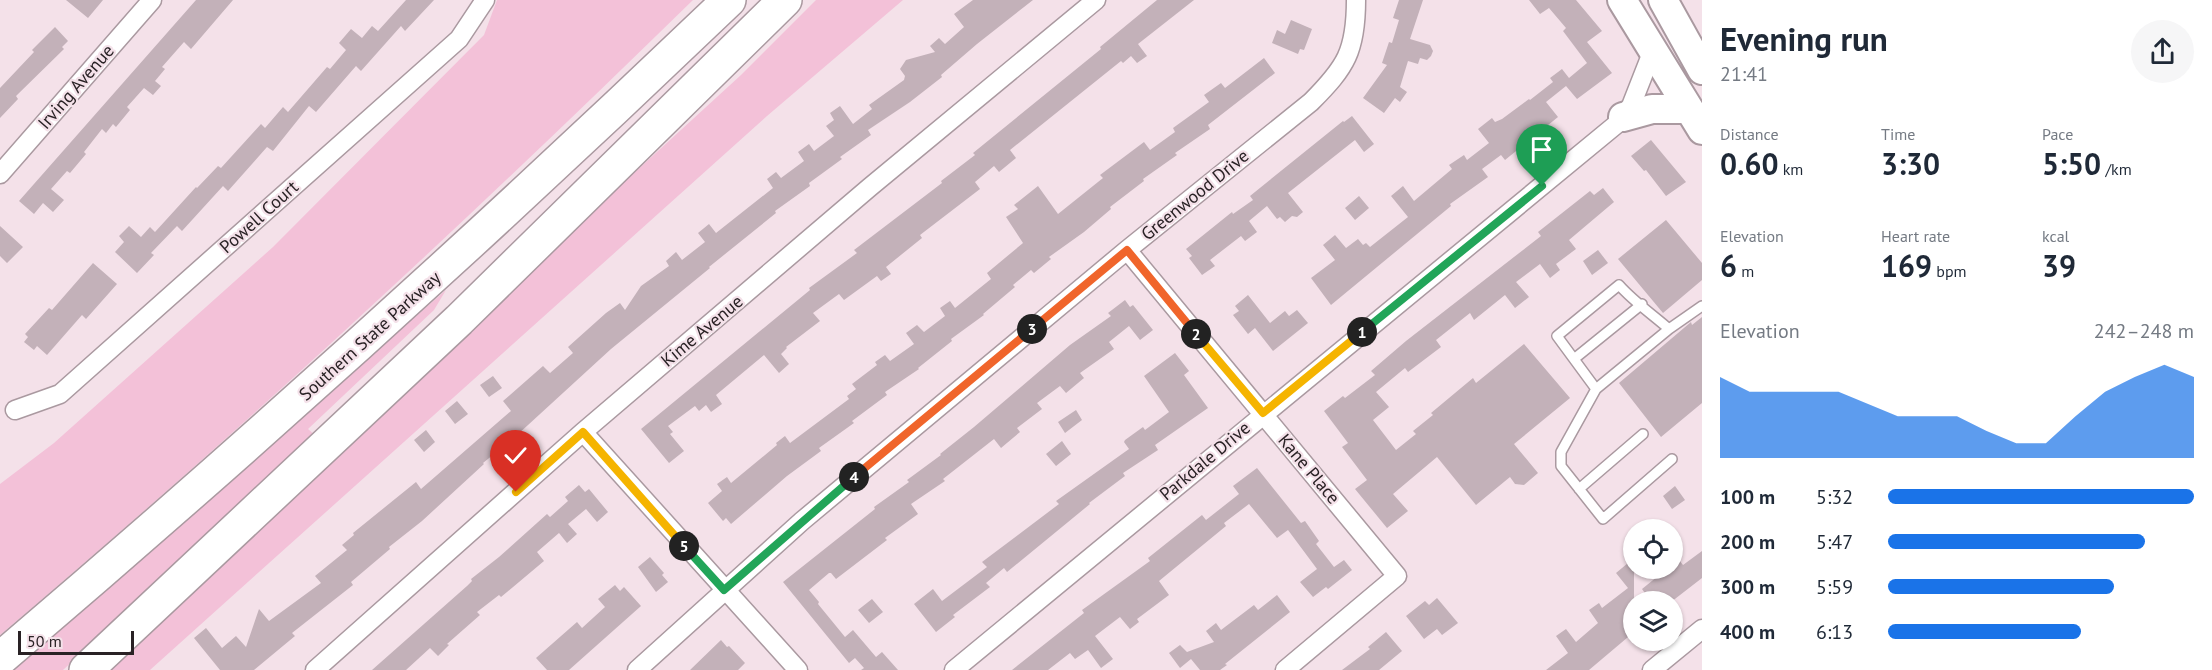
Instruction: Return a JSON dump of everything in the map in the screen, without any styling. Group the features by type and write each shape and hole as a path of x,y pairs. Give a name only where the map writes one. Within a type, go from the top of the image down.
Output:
{"highway":[{"name":"Southern State Parkway","path":"0,659 319,382 495,221 729,0"},
{"path":"86,670 459,320 785,0"}],"main road":[{"path":"1622,0 1695,119"},
{"path":"1663,0 1702,70"},
{"path":"1623,117 1652,109 1695,119"}],"street":[{"name":"Irving Avenue","path":"0,174 152,0"},
{"name":"Powell Court","path":"15,410 60,394 459,39 485,0"},
{"name":"Kime Avenue","path":"315,670 583,432 870,187 1096,0"},
{"name":"Greenwood Drive","path":"637,670 802,521 1127,250 1311,102 1331,82 1348,57 1356,26 1356,0"},
{"name":"Parkdale Drive","path":"954,670 1623,117 1635,97 1653,50"},
{"name":"Kane Place","path":"1127,250 1397,576 1285,670"},
{"path":"583,432 798,670"},
{"path":"1652,670 1702,629"}],"lane":[{"path":"1596,389 1557,336 1566,328 1619,285 1633,301 1641,304 1669,329"},
{"path":"1574,359 1641,304"},
{"path":"1672,459 1603,519 1562,466 1561,452 1596,389 1669,329 1702,306"},
{"path":"1580,489 1643,434"}],"shaded area":[{"path":"497,0 693,0 352,324 178,481 0,635 0,484 54,443 273,247 484,35"},
{"path":"816,0 903,0 767,116 150,670 101,670 741,75"},
{"path":"446,290 434,310 308,429 316,436 63,670 5,670"}],"building":[{"path":"66,0 103,0 88,18"},
{"path":"196,0 233,0 191,49 184,42 162,67 165,69 155,81 161,86 153,95 144,88 127,107 130,110 116,127 113,124 106,133 102,129 70,173 67,171 51,189 64,200 53,212 43,203 34,214 19,201"},
{"path":"406,0 434,0 405,31 401,26 361,71 356,66 316,112 309,106 273,151 267,147 228,191 223,186 182,231 177,226 151,253 154,255 137,273 115,252 124,242 119,236 129,226 141,237 150,227 155,232 196,187 218,166 221,168 261,124 265,128 283,107 288,112 327,67 330,69 346,50 339,43 351,29 362,38 372,26 378,31"},
{"path":"973,0 1033,0 977,44 941,75 942,77 868,130 871,135 840,157 842,159 809,183 810,186 775,211 776,213 611,349 483,463 422,521 389,547 390,549 351,582 353,585 292,633 295,636 254,670 220,670 194,638 206,628 222,648 236,636 246,647 259,609 269,621 321,583 315,576 347,550 342,545 354,535 353,533 416,482 421,489 511,411 503,401 543,366 550,373 573,353 568,347 606,313 620,303 625,310 641,286 669,266 666,261 676,252 682,260 705,242 698,233 709,224 716,233 773,188 767,179 776,172 781,178 804,161 798,152 809,144 814,151 834,136 826,126 834,120 830,113 840,106 853,124 872,109 869,105 904,80 905,76 900,69 906,60 935,52 930,46 939,38 945,44 964,27 954,14"},
{"path":"1157,0 1194,0 1138,44 1147,56 1137,63 1131,56 1123,63 1121,61 1010,150 1016,158 999,172 994,166 975,182 980,189 920,235 922,238 886,267 891,274 881,281 877,276 844,300 839,294 813,313 820,321 786,347 781,354 789,364 779,373 764,355 716,395 722,404 711,412 706,405 699,411 695,406 668,426 673,432 670,434 684,451 669,463 641,429 810,290 809,288 857,253 854,250 942,183 941,181 975,155 973,153 1101,49 1100,47"},
{"path":"1399,0 1423,0 1410,39 1430,45 1433,51 1427,60 1420,58 1418,64 1408,61 1400,87 1407,92 1400,102 1395,98 1384,113 1363,98 1387,65 1382,63 1389,42 1392,43 1399,20 1393,18"},
{"path":"1529,0 1576,0 1602,31 1587,42 1612,73 1577,99 1566,86 1546,102 1558,117 1505,160 1501,155 1482,169 1488,177 1450,204 1451,206 1331,305 1311,278 1335,260 1323,245 1335,235 1346,248 1358,239 1363,245 1366,243 1370,247 1408,217 1391,196 1403,186 1414,201 1452,169 1449,165 1464,155 1467,160 1489,143 1478,129 1492,118 1495,122 1502,119 1530,100 1553,82 1550,78 1562,69 1569,78 1587,63 1563,31 1566,28 1549,8 1540,14"},
{"path":"1291,20 1312,29 1304,50 1300,49 1298,54 1272,43 1277,30 1285,34"},
{"path":"55,27 68,41 62,47 64,49 16,96 18,99 0,118 0,88"},
{"path":"1264,58 1275,73 1208,125 1210,129 1143,179 1144,181 1110,207 1111,209 1084,232 1049,257 1051,259 1034,273 1031,270 984,315 951,339 952,341 919,369 885,392 887,395 819,448 821,451 787,476 731,524 726,518 723,521 708,503 722,491 717,484 727,477 731,483 785,436 790,443 849,399 847,396 856,389 852,384 877,365 875,362 885,355 890,361 914,344 906,333 917,325 924,332 945,316 940,308 950,301 955,308 991,279 987,273 1023,243 1006,217 1018,209 1014,205 1038,186 1058,214 1103,178 1100,175 1144,142 1150,150 1175,132 1173,128 1209,102 1204,95 1221,83 1225,88"},
{"path":"1352,116 1374,144 1364,152 1355,140 1288,193 1303,212 1297,217 1292,216 1285,222 1280,217 1277,219 1267,206 1249,221 1257,232 1245,241 1241,236 1210,260 1215,266 1202,275 1189,258 1192,256 1186,249 1232,212 1233,214 1253,200 1250,196"},
{"path":"1651,140 1686,182 1666,196 1646,170 1644,171 1631,156"},
{"path":"1603,188 1614,202 1569,240 1576,249 1556,264 1560,270 1550,278 1540,264 1516,282 1529,297 1515,308 1505,295 1474,320 1470,313 1436,340 1441,347 1408,372 1405,368 1376,392 1389,407 1373,420 1396,450 1416,434 1413,431 1433,415 1431,413 1473,378 1476,383 1524,344 1570,398 1514,444 1538,473 1524,485 1515,484 1510,477 1476,505 1437,457 1393,494 1408,511 1387,528 1355,489 1367,480 1342,447 1348,443 1324,411 1375,375 1371,371 1541,236 1538,232 1590,191 1594,195"},
{"path":"1359,196 1369,208 1355,220 1345,208"},
{"path":"1666,220 1702,263 1702,280 1663,313 1618,259"},
{"path":"0,226 23,247 7,263 0,256"},
{"path":"1598,250 1608,263 1592,275 1583,261"},
{"path":"93,263 117,284 86,319 82,315 47,355 37,346 34,350 24,342 28,337 25,334 49,308 52,310"},
{"path":"1248,295 1270,323 1285,311 1289,316 1297,310 1308,323 1273,351 1255,328 1248,334 1233,315 1239,311 1235,306"},
{"path":"1125,300 1130,307 1133,305 1153,330 1140,340 1129,326 1109,342 1114,349 1080,373 1084,378 1066,393 1060,386 1037,403 1042,409 1017,428 1020,432 1001,448 994,439 943,479 945,481 911,504 918,514 885,538 887,540 836,579 829,573 809,590 845,637 853,630 876,657 882,652 898,670 861,670 864,668 855,658 849,663 783,582 875,509 874,507 909,482 907,480 941,455 1070,345 1111,316 1108,313"},
{"path":"1702,317 1702,403 1661,437 1619,383 1691,322 1692,325"},
{"path":"1175,353 1189,371 1184,375 1208,408 1155,445 1158,450 1123,473 1125,476 1007,572 1004,568 986,583 990,587 953,615 955,617 936,632 914,604 933,589 942,601 987,567 982,562 1059,504 1056,501 1129,449 1125,440 1143,427 1145,430 1169,412 1144,376"},
{"path":"493,376 502,388 489,397 480,385"},
{"path":"457,401 468,414 455,424 445,411"},
{"path":"1076,410 1082,420 1065,433 1058,422"},
{"path":"426,430 435,442 424,452 414,440"},
{"path":"1062,441 1071,454 1056,466 1046,454"},
{"path":"1257,468 1301,523 1305,521 1319,541 1316,544 1334,567 1344,560 1352,570 1328,589 1326,587 1313,597 1300,582 1317,569 1288,530 1277,538 1249,504 1224,523 1226,526 1159,581 1169,595 1137,619 1139,622 1130,629 1120,617 1095,636 1113,659 1101,668 1088,650 1075,659 1070,653 1048,670 1012,670 1084,613 1082,610 1150,561 1148,558 1202,515 1206,520 1239,494 1233,486"},
{"path":"579,485 585,492 589,489 608,512 597,522 586,509 568,524 577,534 567,543 559,533 537,552 544,561 501,597 499,595 477,612 480,615 447,644 449,645 438,656 430,648 406,670 372,670 467,586 472,581 471,579 547,514 550,517 568,501 565,497"},
{"path":"1675,486 1685,500 1672,509 1663,496"},
{"path":"1702,551 1702,578 1683,593 1643,591 1642,589 1654,579 1683,579 1683,565"},
{"path":"650,557 664,573 662,575 668,582 656,592 638,567"},
{"path":"1623,567 1623,579 1634,579 1634,591 1624,591 1628,588 1616,573"},
{"path":"615,585 620,591 624,587 641,606 569,670 547,670 536,658 577,622 582,628 605,607 598,599"},
{"path":"1623,592 1623,641 1589,670 1546,670 1568,653 1556,636 1566,629 1576,642 1598,623 1589,610 1599,603 1602,608"},
{"path":"1277,595 1290,612 1220,670 1200,670 1191,659 1180,668 1169,653 1180,645 1187,652 1214,642 1206,631 1216,623 1221,630 1254,605 1258,610"},
{"path":"1437,598 1458,623 1442,635 1437,629 1424,639 1406,616 1425,601 1429,605"},
{"path":"872,599 883,612 869,623 858,610"},
{"path":"1386,632 1402,651 1379,670 1342,670 1370,649 1368,647"},
{"path":"721,640 745,663 738,670 690,670"}],"route":[{"path":"516,492 583,432 724,590 802,521 1127,250 1263,413 1542,186"}]}
